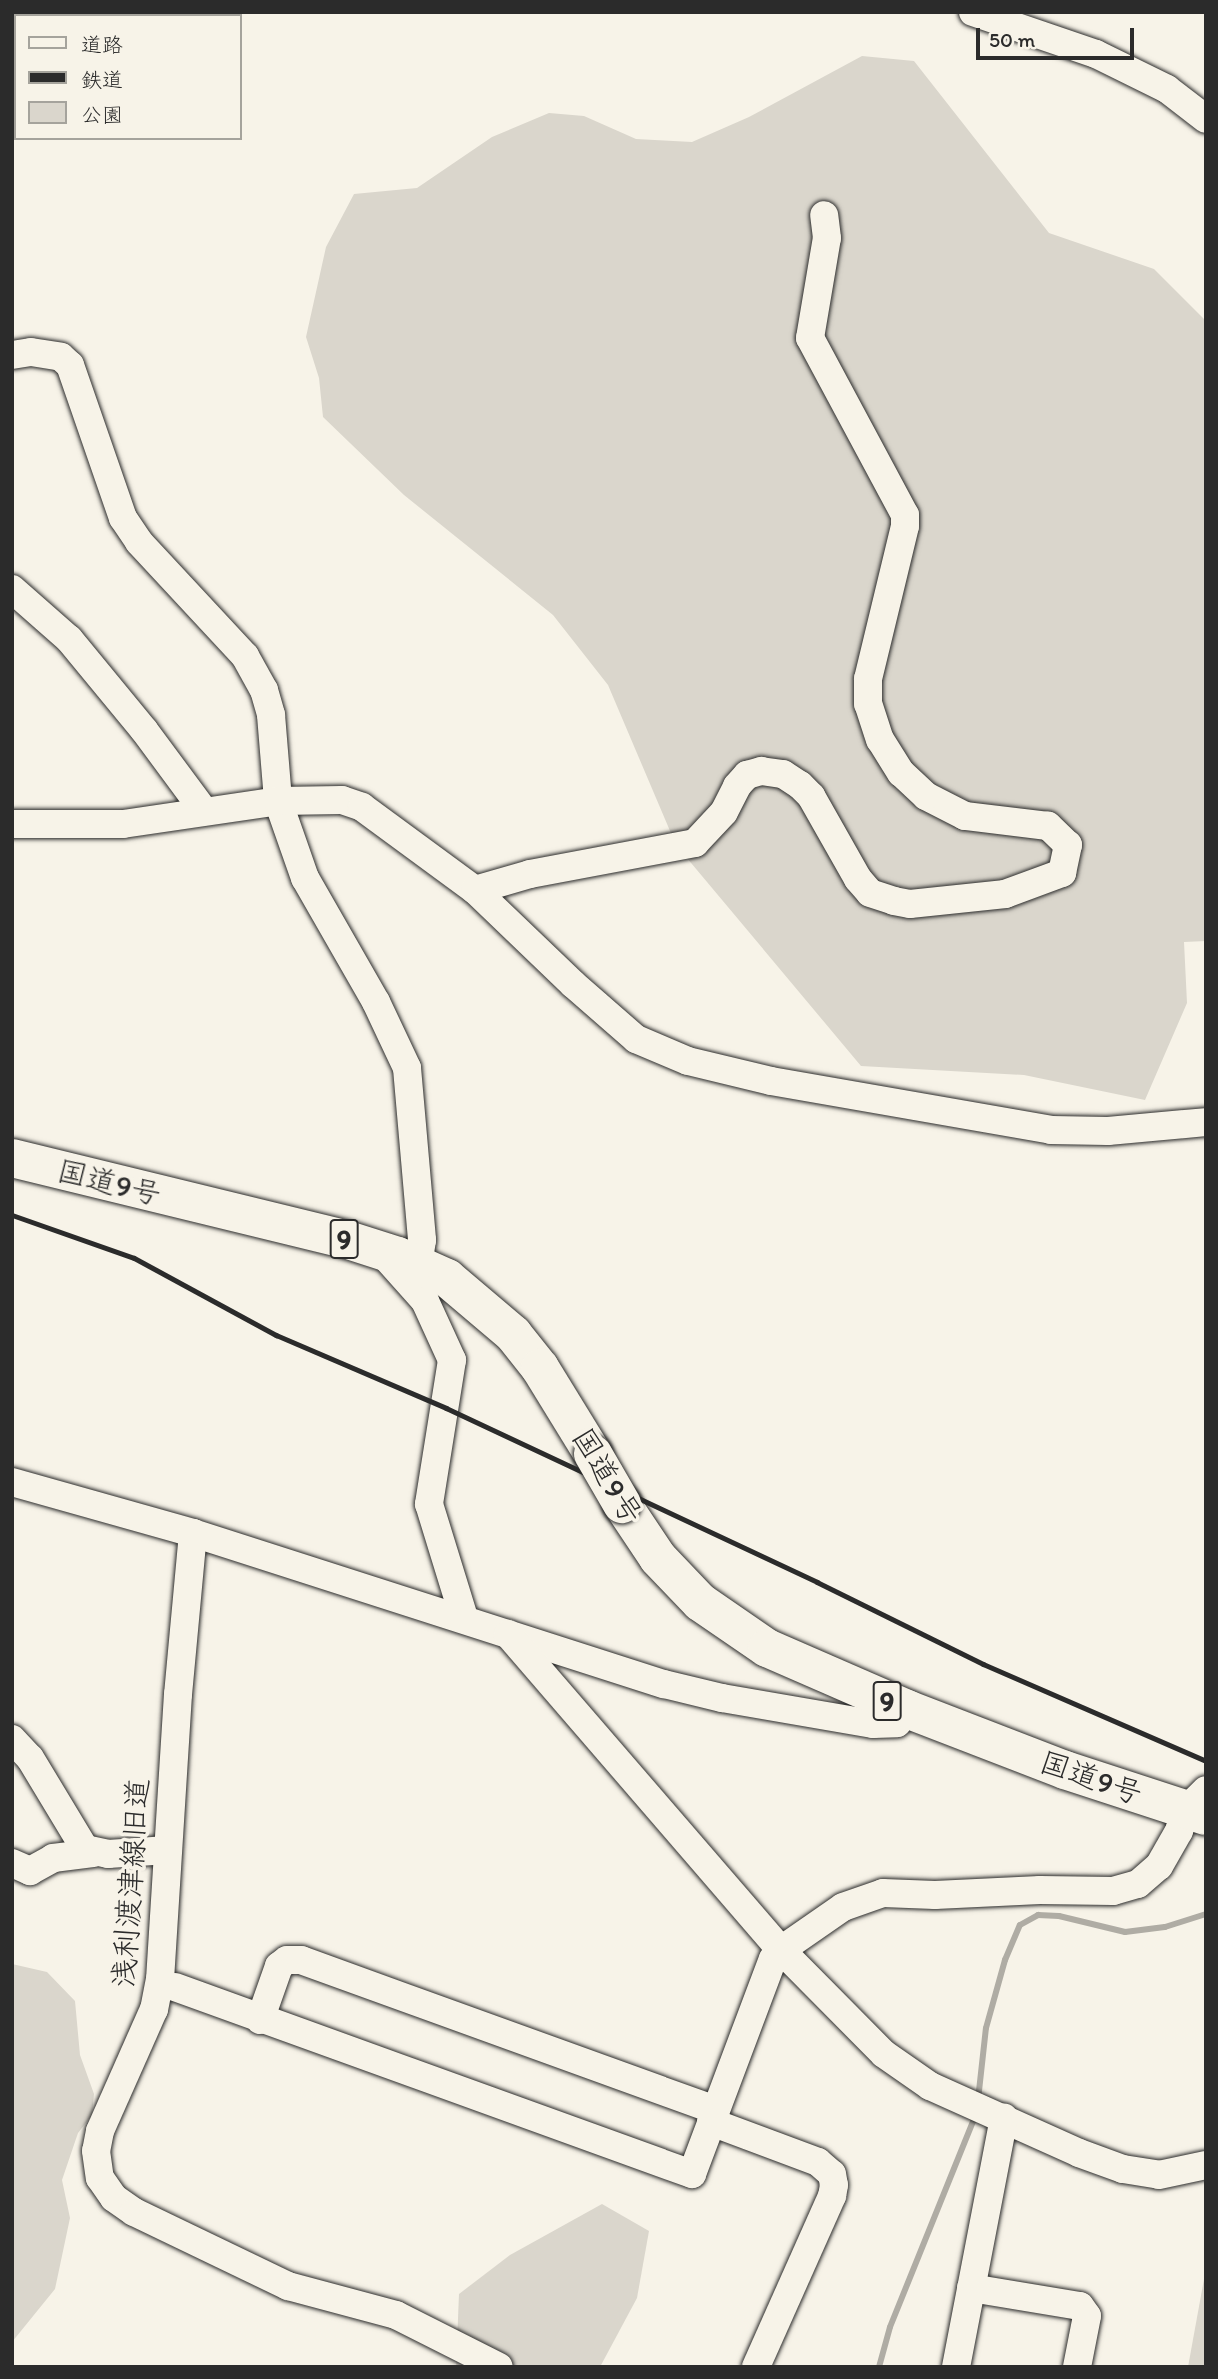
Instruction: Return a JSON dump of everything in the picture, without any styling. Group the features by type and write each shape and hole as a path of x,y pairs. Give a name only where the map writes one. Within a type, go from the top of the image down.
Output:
{"highway":[{"name":"国道9号","path":"12,1158 379,1248 447,1278 513,1334 541,1368 622,1504 658,1558 721,1620 767,1648 907,1709 1065,1770 1199,1805"}],"street":[{"path":"973,12 1096,54 1167,89 1206,119"},
{"path":"475,890 530,874 695,843 724,812 742,780 747,775 761,771 783,774 811,796 858,879 870,893 909,904 1005,894 1062,873 1068,845 1048,826 965,816 926,796 901,773 880,740 867,704 868,679 905,526 905,515 810,338 827,238 824,215"},
{"path":"12,355 31,352 61,357 70,365 124,517 139,542 255,670 271,715 278,801 305,878 376,1002 407,1068 422,1241 418,1265"},
{"path":"12,589 69,639 144,730 204,811"},
{"path":"12,824 123,824 278,801 324,798 362,807 475,890 573,984 636,1039 688,1061 740,1075 1051,1130 1108,1131 1206,1122"},
{"path":"379,1248 425,1301 452,1360 429,1504 464,1618"},
{"path":"12,1482 193,1533 664,1684 722,1698 873,1724 897,1723 907,1709"},
{"name":"浅利渡津線旧道","path":"193,1533 186,1591 160,1979 154,2010 100,2131 97,2166 105,2188 134,2212 288,2287 396,2315 499,2367"},
{"path":"507,1633 781,1950 884,2054 930,2086 1079,2153 1123,2169 1159,2175 1206,2165"},
{"path":"12,1739 30,1758 66,1815 77,1838 93,1853"},
{"path":"175,1987 692,2174 773,1959 781,1950 843,1907 883,1893 935,1895 1040,1890 1113,1891 1127,1888 1151,1876 1199,1805"},
{"path":"12,1863 30,1871 53,1858 93,1853 168,1850"},
{"path":"261,2020 279,1966 287,1960 301,1960 713,2116 818,2162 832,2174 832,2196 756,2367"},
{"path":"956,2367 1004,2118"},
{"path":"971,2288 1080,2306 1087,2316 1077,2367"}],"green space":[{"path":"862,56 914,61 1049,233 1154,269 1206,321 1206,941 1184,942 1187,1003 1145,1100 1024,1075 861,1066 676,845 608,685 553,615 404,495 323,417 319,378 306,337 326,247 354,194 417,188 492,137 549,113 584,116 636,139 692,142 749,117"},
{"path":"12,1964 47,1972 75,2001 80,2055 94,2094 92,2115 78,2133 62,2180 70,2218 55,2289 12,2342"},
{"path":"602,2204 649,2231 637,2298 600,2367 456,2367 459,2294 510,2255"},
{"path":"1206,2268 1206,2367 1188,2367"}],"waterway":[{"path":"978,2100 986,2028 1005,1960 1020,1925 1038,1915 1059,1916 1125,1932 1165,1927 1206,1914"},
{"path":"879,2367 890,2327 976,2114"}],"railway":[{"path":"12,1215 134,1258 276,1335 446,1408 817,1582 983,1664 1206,1761"}]}
